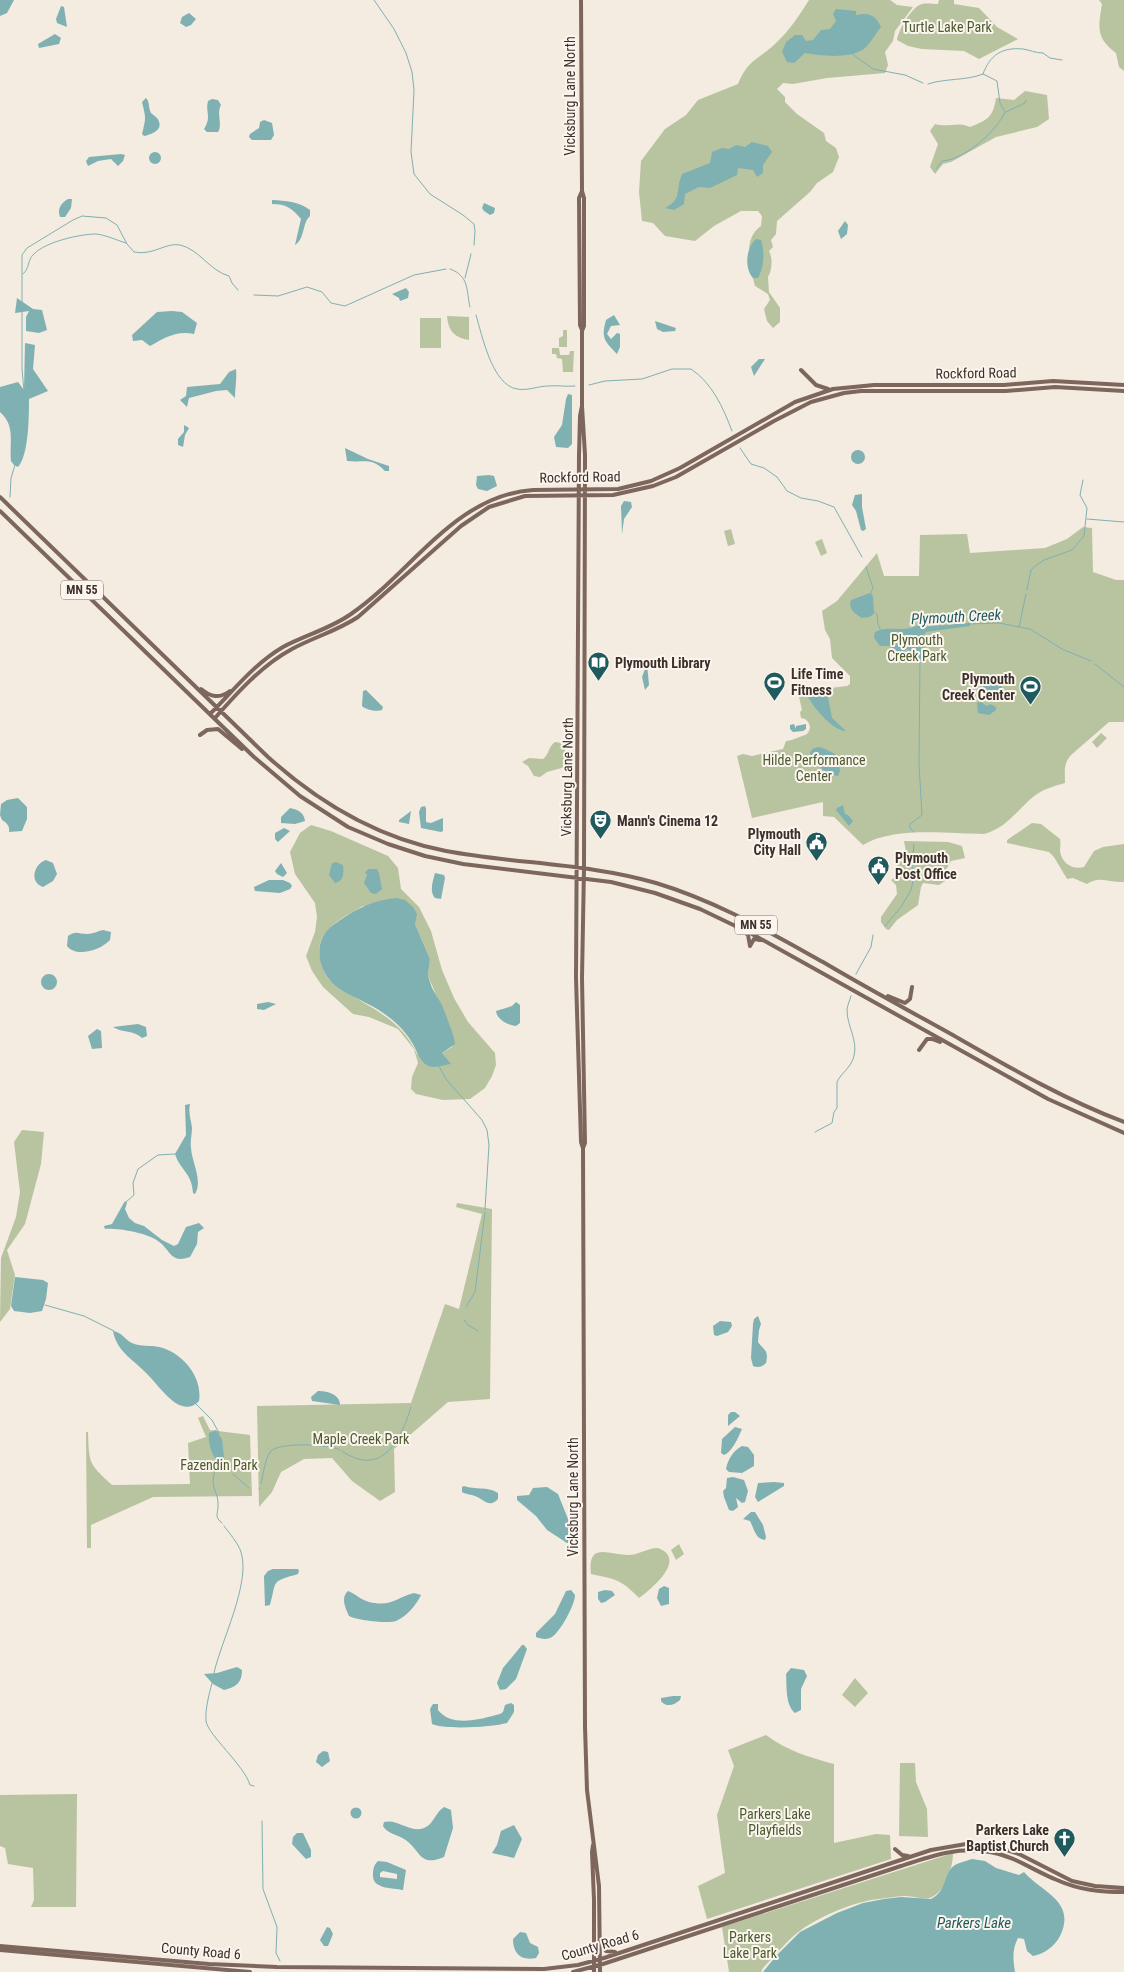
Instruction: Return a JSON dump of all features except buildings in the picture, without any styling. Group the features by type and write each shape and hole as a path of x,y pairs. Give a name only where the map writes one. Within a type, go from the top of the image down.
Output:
{"main road":[{"name":"Vicksburg Lane North","path":"581,0 582,191 584,198 585,247 579,489 577,1029 581,1142 583,1148 585,1727 587,1790 593,1844 594,1970"},
{"path":"800,370 818,386 825,389 833,389"},
{"name":"Rockford Road","path":"210,714 256,668 282,648 337,623 352,614 463,516 495,497 519,491 618,489 663,476 688,464 795,402 833,389 866,385 1004,385 1060,381 1124,385"},
{"name":"Rockford Road","path":"215,718 256,676 275,660 358,617 461,526 482,511 500,502 525,496 613,495 632,492 665,482 799,406 844,393 1006,391 1055,387 1124,391"},
{"name":"Vicksburg Lane North","path":"582,406 584,416 585,489 582,978 585,1143 583,1148"},
{"name":"MN 55","path":"0,497 221,711 296,781 331,806 376,829 406,840 444,850 577,867 633,877 658,884 719,907 749,921 1037,1083 1124,1122"},
{"name":"MN 55","path":"0,511 254,757 316,808 348,827 388,844 425,856 462,864 584,878 655,893 712,914 766,942 1048,1099 1124,1133"},
{"path":"186,677 208,694 216,697 223,696 242,682"},
{"path":"200,735 207,730 218,730 254,757"},
{"path":"712,914 746,934 750,946 754,939 766,942"},
{"path":"874,991 904,1003 910,999 912,987"},
{"path":"919,1050 923,1042 930,1039 952,1047"},
{"name":"Vicksburg Lane North","path":"593,1844 596,1851 599,1878 600,1972"},
{"name":"County Road 6","path":"0,1946 221,1965 314,1970 544,1969 568,1967 595,1961 931,1850 957,1845 994,1846 1019,1854 1072,1881 1095,1886 1124,1888"},
{"path":"895,1849 910,1857"},
{"name":"County Road 6","path":"573,1972 594,1970 600,1965 941,1853 980,1850 1000,1854 1056,1880 1076,1887 1095,1891 1124,1892"},
{"path":"600,1936 603,1947 608,1952 642,1945"},
{"name":"County Road 6","path":"0,1950 250,1972"}],"green space":[{"path":"809,0 890,0 897,5 913,7 895,31 893,41 885,52 888,65 885,73 827,78 793,84 783,83 777,89 785,97 785,102 797,114 824,133 826,141 836,148 839,157 833,172 817,183 810,192 777,221 776,234 771,240 773,247 769,251 771,264 768,277 769,292 780,308 780,322 773,328 767,321 764,309 770,300 768,294 755,286 749,254 751,238 761,226 762,216 758,211 741,211 714,226 695,241 665,236 653,223 642,221 639,192 641,161 665,129 686,115 698,100 738,84 750,64 769,50 785,34"},
{"name":"Turtle Lake Park","path":"939,0 954,0 954,4 979,8 997,27 1018,39 979,59 964,51 922,49 908,46 897,40 903,25 914,9 922,4 938,4"},
{"path":"1099,0 1124,0 1124,71 1119,67 1116,53 1109,48 1100,32 1102,4"},
{"path":"1025,91 1047,95 1049,119 1037,127 996,137 951,162 943,164 935,174 930,167 938,144 930,131 935,124 965,125 970,127 989,117 996,98 1014,100"},
{"path":"447,316 469,317 469,340 460,338 453,333"},
{"path":"420,318 441,318 441,348 420,348"},
{"path":"563,330 567,330 567,347 559,347 559,338 563,336"},
{"path":"552,348 559,348 560,355 569,355 570,351 574,351 573,372 563,372 562,359 557,358 556,354 552,354"},
{"name":"Plymouth Creek Park","path":"1083,527 1092,528 1093,572 1116,580 1124,580 1124,722 1109,722 1068,758 1065,783 1037,794 999,828 984,834 906,833 890,835 863,845 834,817 823,816 823,802 752,818 737,756 743,754 752,756 783,749 786,741 807,734 810,726 805,719 801,718 800,712 802,710 798,692 847,686 850,684 850,676 832,658 830,639 825,630 822,611 837,601 877,553 884,576 919,576 920,535 967,534 970,553 1045,548 1067,539"},
{"path":"731,529 735,544 728,546 724,531"},
{"path":"822,539 827,553 821,556 815,542"},
{"path":"1101,733 1107,738 1097,748 1092,742"},
{"path":"555,742 562,744 564,747 566,755 565,767 547,772 540,777 534,776 528,766 522,762 529,758 543,759"},
{"path":"1032,823 1041,824 1060,839 1061,856 1066,863 1076,868 1084,867 1094,851 1103,847 1124,844 1124,882 1096,880 1087,884 1073,878 1067,879 1049,852 1007,843 1007,840"},
{"path":"311,825 331,831 388,856 398,868 401,889 419,907 431,931 442,970 454,998 468,1022 495,1053 496,1065 492,1076 485,1088 470,1099 443,1100 416,1094 411,1089 412,1077 418,1063 414,1049 398,1029 369,1017 353,1014 323,987 312,971 306,956 315,932 317,917 315,903 295,874 290,852 300,833","holes":["363,906 415,924 430,959 428,976 453,1034 452,1047 442,1053 450,1064 417,1054 409,1040 390,1020 331,981 322,963 319,951 321,942 330,927"]},
{"path":"904,841 948,842 962,846 965,858 951,861 946,870 945,881 939,885 923,883 918,905 897,920 889,930 881,922 881,917 897,894 896,885 891,880 899,875 897,863 907,857"},
{"path":"22,1130 44,1132 41,1164 25,1224 7,1250 15,1275 10,1309 0,1322 1,1258 16,1217 20,1192 14,1142"},
{"name":"Maple Creek Park","path":"457,1203 492,1209 490,1399 448,1402 394,1449 395,1492 380,1501 352,1481 332,1458 304,1459 281,1472 272,1492 259,1507 257,1406 411,1403 445,1304 459,1309 482,1214 456,1207"},
{"name":"Fazendin Park","path":"203,1416 210,1430 250,1435 252,1496 153,1497 91,1525 91,1548 87,1548 86,1432 88,1432 92,1463 112,1485 190,1484 188,1443 206,1437 198,1418"},
{"path":"679,1544 684,1554 676,1560 671,1550"},
{"path":"658,1548 666,1553 669,1559 668,1566 658,1581 639,1598 622,1583 591,1574 592,1557 596,1553 607,1552 632,1555"},
{"path":"855,1678 868,1693 855,1707 842,1695"},
{"name":"Parkers Lake Playfields","path":"766,1735 790,1749 834,1764 834,1843 876,1834 890,1835 891,1859 707,1919 698,1886 725,1873 717,1815 734,1766 728,1750"},
{"path":"900,1763 915,1763 916,1782 927,1809 928,1837 899,1836"},
{"path":"77,1794 76,1907 31,1907 34,1900 33,1868 8,1864 5,1848 0,1846 0,1795"},
{"name":"Parkers Lake Park","path":"953,1853 948,1878 937,1894 932,1897 926,1899 909,1896 896,1897 870,1900 849,1906 801,1930 786,1943 761,1972 729,1972 722,1927"}],"water":[{"path":"0,0 14,0 7,13 0,16"},
{"path":"61,6 64,7 67,27 57,23 56,19"},
{"path":"836,9 856,11 856,15 871,15 881,27 866,47 858,52 835,56 805,53 794,63 787,62 782,52 786,42 795,35 802,35 806,41 813,40 821,30 830,29 836,21 833,14"},
{"path":"189,13 196,19 191,25 186,27 180,23 182,17"},
{"path":"55,34 61,38 59,44 39,48 38,44"},
{"path":"146,98 151,113 157,118 160,125 157,130 144,136 142,134 145,118 142,102"},
{"path":"212,99 218,100 221,105 218,132 207,132 204,129 208,121 208,101"},
{"path":"264,120 272,123 274,135 271,140 252,140 249,137 250,134 259,128 260,122"},
{"path":"752,142 768,146 772,152 763,165 763,173 757,177 753,170 738,168 737,175 710,188 699,187 685,194 684,204 674,210 665,208 671,205 678,194 682,174 710,163 712,152 722,148 729,149 736,145 745,147"},
{"path":"155,152 161,158 155,164 149,158"},
{"path":"125,155 123,161 118,166 111,159 98,161 88,166 86,161 89,157"},
{"path":"68,199 72,199 71,208 65,217 60,217 60,207"},
{"path":"272,200 296,203 310,210 310,216 307,219 300,239 295,245 301,219 288,207 272,204"},
{"path":"484,203 495,208 494,213 490,215 484,211 482,208"},
{"path":"845,221 848,225 847,234 841,239 838,231"},
{"path":"756,239 761,240 763,259 762,269 758,278 753,278 748,269 747,258 750,247"},
{"path":"406,288 409,292 408,298 400,301 399,298 392,294"},
{"path":"17,298 33,309 42,310 47,330 39,333 26,331 26,317 29,311 15,313"},
{"path":"157,312 182,312 197,323 194,334 176,334 150,346 142,340 133,341 132,335"},
{"path":"614,315 620,325 611,326 607,334 611,339 617,333 620,334 620,347 617,354 606,342 604,335 606,320"},
{"path":"655,321 676,328 675,331 663,332 657,329"},
{"path":"25,343 35,345 33,369 48,391 29,399 26,444 22,461 18,467 11,461 11,435 8,423 0,412 0,387 18,382 24,390"},
{"path":"759,359 765,359 754,376 751,367"},
{"path":"236,369 235,398 227,390 189,398 187,407 180,400 186,396 187,387 220,384 229,372"},
{"path":"568,394 572,395 572,444 568,448 556,447 554,437 562,425"},
{"path":"184,425 189,428 185,435 183,447 178,445 178,439 184,432"},
{"path":"345,448 389,466 389,471 385,471 372,462 347,461"},
{"path":"858,450 863,452 865,457 863,462 858,464 853,462 851,457 853,452"},
{"path":"477,476 494,476 497,486 487,491 478,489 476,485"},
{"path":"862,494 866,529 863,531 852,505 855,495"},
{"path":"624,501 631,502 632,507 624,519 622,534 621,506"},
{"path":"870,593 873,596 874,614 862,618 851,609 850,603 851,600"},
{"path":"970,623 970,626 926,632 919,644 926,649 924,657 921,659 915,658 908,649 899,655 896,654 890,646 880,646 874,638 875,632 885,629 908,628 918,625 922,627"},
{"path":"647,664 649,685 645,690 642,677"},
{"path":"987,681 1002,684 1001,697 997,702 990,702 982,693 984,683"},
{"path":"366,690 383,707 382,710 366,709 362,706 363,691"},
{"path":"827,692 832,718 846,731 830,723 819,713 808,697 809,694"},
{"path":"981,702 987,706 990,704 996,707 996,710 989,715 978,713 977,703"},
{"path":"794,724 796,729 796,726 806,724 806,729 793,732 790,729 790,725"},
{"path":"818,747 838,756 840,771 838,776 821,769 815,762 810,753 812,749"},
{"path":"18,798 27,807 27,819 22,831 9,832 9,826 2,820 0,815 1,804 7,800"},
{"path":"843,805 845,814 853,821 849,826 836,810"},
{"path":"425,806 426,822 431,823 443,818 443,831 421,828 419,812 421,807"},
{"path":"290,808 300,812 305,821 295,824 281,823 281,817"},
{"path":"411,811 409,824 399,822 399,820"},
{"path":"284,828 290,831 278,842 275,839 275,833"},
{"path":"46,860 53,863 57,874 53,881 43,887 38,885 34,877 36,869"},
{"path":"336,862 343,865 343,876 342,879 335,883 329,875 332,863"},
{"path":"281,863 287,873 283,877 275,871"},
{"path":"369,869 377,869 379,873 382,889 376,894 371,893 364,883 367,875 365,872"},
{"path":"435,873 444,875 445,878 441,899 435,898 432,892"},
{"path":"269,880 283,880 292,886 290,889 280,893 255,891 254,887"},
{"path":"396,898 405,900 413,907 417,914 415,924 430,959 428,976 453,1034 455,1044 442,1053 451,1064 434,1067 425,1064 410,1039 399,1026 378,1010 336,986 329,979 322,965 319,950 320,943 327,930 347,915 363,907 379,901"},
{"path":"103,930 111,932 110,940 101,947 76,952 67,946 68,936 71,934 89,934"},
{"path":"46,974 52,974 57,979 55,988 46,990 41,985 41,979"},
{"path":"268,1002 276,1004 264,1010 257,1009 257,1004"},
{"path":"516,1002 520,1005 520,1023 516,1026 503,1022 498,1017 496,1011 512,1006"},
{"path":"138,1024 146,1027 147,1036 142,1038 139,1035 113,1027"},
{"path":"97,1029 101,1031 102,1048 92,1049 88,1036"},
{"path":"190,1104 191,1148 198,1183 195,1194 193,1193 188,1176 175,1154 186,1135 185,1105"},
{"path":"125,1201 127,1203 125,1209 129,1218 174,1246 178,1244 186,1227 199,1223 204,1228 198,1232 197,1244 190,1257 178,1259 171,1255 158,1241 140,1233 105,1229 104,1226 112,1224"},
{"path":"15,1277 43,1280 48,1283 42,1311 30,1313 14,1311 11,1306"},
{"path":"758,1316 761,1324 758,1342 767,1355 766,1363 758,1367 753,1366 751,1358 753,1324 754,1319"},
{"path":"720,1321 731,1322 732,1326 728,1332 717,1336 714,1335 713,1326"},
{"path":"113,1331 119,1333 132,1343 159,1347 176,1354 189,1367 198,1383 199,1401 192,1406 185,1407 171,1400 123,1351 115,1339"},
{"path":"318,1391 335,1396 338,1398 340,1405 312,1401 311,1397"},
{"path":"731,1412 735,1412 740,1416 728,1426 728,1415"},
{"path":"735,1427 742,1429 732,1448 724,1455 721,1453 722,1439"},
{"path":"216,1430 222,1439 224,1457 217,1461 210,1448 209,1437 209,1433"},
{"path":"742,1446 748,1447 754,1455 754,1466 742,1473 729,1472 726,1469 730,1459 736,1450"},
{"path":"733,1477 744,1480 748,1491 745,1502 742,1503 736,1498 738,1507 733,1511 729,1510 723,1491 726,1488 727,1478"},
{"path":"758,1483 784,1483 784,1486 758,1502 755,1497"},
{"path":"462,1487 494,1491 498,1493 498,1499 492,1503 486,1502 462,1492"},
{"path":"547,1487 558,1494 568,1519 572,1543 567,1543 547,1530 536,1516 517,1500 517,1496 529,1495 533,1488"},
{"path":"751,1512 755,1512 763,1525 765,1540 759,1538 750,1521 743,1519"},
{"path":"273,1569 298,1569 299,1571 298,1574 276,1583 270,1605 265,1606 264,1576"},
{"path":"664,1586 669,1588 669,1604 661,1606 657,1598 659,1589"},
{"path":"571,1590 575,1595 574,1599 570,1611 559,1630 550,1638 536,1637 536,1633 555,1614 566,1591"},
{"path":"348,1591 366,1601 377,1603 388,1603 414,1593 421,1595 404,1617 392,1622 379,1622 349,1616 344,1600"},
{"path":"612,1591 615,1595 601,1603 598,1599 598,1592"},
{"path":"522,1645 527,1649 516,1679 506,1689 500,1690 497,1683 503,1668"},
{"path":"237,1667 242,1670 239,1681 235,1686 224,1690 213,1684 204,1674 217,1673"},
{"path":"791,1668 804,1670 807,1676 801,1689 801,1710 795,1713 787,1695 786,1674"},
{"path":"681,1696 680,1700 671,1705 661,1701 661,1698"},
{"path":"511,1703 514,1705 514,1712 507,1723 469,1727 447,1727 432,1724 430,1709 433,1704 438,1704 438,1710 444,1716 467,1721 500,1714 503,1712 505,1705"},
{"path":"323,1751 328,1752 330,1761 322,1767 316,1762 318,1755"},
{"path":"356,1807 362,1813 356,1819 350,1813"},
{"path":"444,1807 451,1810 453,1828 444,1857 436,1860 424,1859 410,1843 383,1826 384,1822 389,1821 410,1828 421,1829 429,1825"},
{"path":"514,1825 522,1839 514,1858 492,1853 497,1845 501,1831"},
{"path":"297,1833 303,1833 311,1850 311,1857 306,1859 292,1844 293,1837"},
{"name":"Parkers Lake","path":"972,1859 985,1861 996,1868 1019,1875 1024,1872 1055,1898 1061,1906 1064,1914 1064,1924 1060,1936 1052,1946 1033,1956 1027,1951 1024,1939 1018,1938 1014,1955 1015,1972 763,1972 800,1932 837,1913 863,1903 901,1897 931,1899 940,1891 949,1871 953,1867"},
{"path":"378,1861 387,1862 406,1870 403,1890 380,1886 376,1883 373,1876","holes":["383,1871 397,1874 397,1879 380,1877 380,1873"]},
{"path":"327,1927 330,1928 333,1934 328,1946 324,1946 320,1940"},
{"path":"520,1932 526,1933 530,1943 538,1947 539,1953 536,1958 522,1957 514,1949 513,1939"}],"waterway":[{"path":"374,0 394,29 406,53 412,72 414,90 411,152 414,174 430,194 474,224 474,245"},
{"path":"928,84 983,74 993,57 1009,49 1026,49 1043,53 1050,58 1062,60"},
{"path":"851,53 873,69 905,75 923,83"},
{"path":"936,169 942,161 960,156 978,144 1001,120 1005,112 1000,103 997,81 983,74"},
{"path":"1006,112 1025,103 1026,100"},
{"name":"Plymouth Creek","path":"22,302 22,255 27,248 82,216 106,218 117,225 127,244 134,252 153,251 170,245 187,247 216,270 229,276 238,290"},
{"name":"Plymouth Creek","path":"23,274 34,254 46,246 63,240 81,235 96,234 126,243"},
{"path":"465,278 471,254"},
{"name":"Plymouth Creek","path":"254,295 278,296 307,287 322,292 331,303 345,306 414,275 446,269"},
{"name":"Plymouth Creek","path":"450,269 464,280 470,307"},
{"name":"Plymouth Creek","path":"22,311 24,391"},
{"name":"Plymouth Creek","path":"476,315 489,358 501,379 508,385 517,389 544,386 575,386"},
{"name":"Plymouth Creek","path":"589,385 605,381 642,379 672,369 691,369 711,388 725,413 732,431"},
{"name":"Plymouth Creek","path":"740,448 751,464 764,468 777,477 787,491 801,498 818,501 834,507 862,557"},
{"name":"Plymouth Creek","path":"10,497 11,478 15,465"},
{"path":"1027,590 1031,570 1035,566 1044,560 1072,550 1084,536 1087,508 1080,495 1083,480"},
{"path":"1087,519 1124,522"},
{"name":"Plymouth Creek","path":"866,567 873,588 870,595"},
{"path":"1019,627 1026,594"},
{"name":"Plymouth Creek","path":"875,612 881,631"},
{"name":"Plymouth Creek","path":"969,624 999,623 1030,629 1062,649 1091,661"},
{"path":"914,832 910,828 910,824 922,815 919,764 920,658"},
{"name":"Plymouth Creek","path":"1095,664 1124,687"},
{"path":"885,926 901,907 911,890 914,844"},
{"path":"856,974 871,947 873,935"},
{"path":"815,1132 832,1123 834,1112 837,1108 837,1082 851,1064 854,1056 855,1044 847,1010 851,996"},
{"path":"439,1066 446,1079 482,1120 487,1130 489,1145 485,1209"},
{"path":"126,1202 134,1195 133,1183 138,1169 158,1155 175,1154"},
{"path":"466,1307 475,1292 485,1212"},
{"path":"45,1305 84,1316 114,1331"},
{"path":"464,1320 478,1331"},
{"path":"196,1404 212,1420 219,1433"},
{"path":"342,1451 356,1458 368,1460 378,1458 395,1443 407,1420 411,1407"},
{"path":"261,1484 267,1458 271,1451 276,1448 305,1445 326,1446 340,1450"},
{"path":"216,1468 220,1459 232,1466 233,1470"},
{"path":"215,1470 213,1482 218,1501 217,1517 222,1523"},
{"path":"233,1474 249,1488"},
{"path":"214,1673 239,1595 243,1565 240,1549 224,1526"},
{"path":"212,1683 206,1712 208,1727 241,1769 250,1785 254,1786"},
{"path":"262,1821 263,1889 277,1927 276,1953 280,1961"}],"place":[{"name":"Plymouth Library","path":"599,682"},
{"name":"Life Time Fitness","path":"775,701"},
{"name":"Plymouth Creek Center","path":"1031,706"},
{"name":"Mann's Cinema 12","path":"601,840"},
{"name":"Plymouth City Hall","path":"817,861"},
{"name":"Plymouth Post Office","path":"879,885"},
{"name":"Parkers Lake Baptist Church","path":"1065,1857"}],"park label":[{"name":"Hilde Performance Center","path":"814,768"}]}
